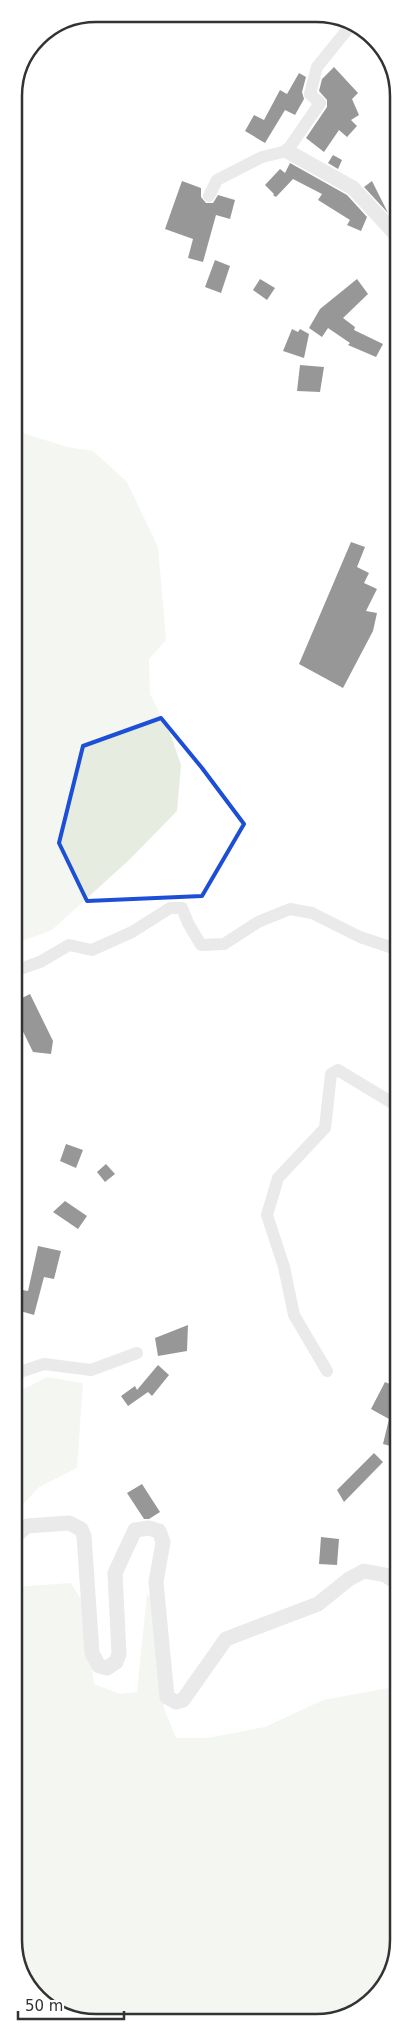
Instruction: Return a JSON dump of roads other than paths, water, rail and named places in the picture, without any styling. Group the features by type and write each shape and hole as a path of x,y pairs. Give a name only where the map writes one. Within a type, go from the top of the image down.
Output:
{"street":[{"path":"209,196 217,180 262,157 287,151 320,103 310,94 317,67 348,29"},
{"path":"287,151 353,188 390,228"},
{"path":"23,968 40,962 69,945 92,950 132,932 170,908 182,908 188,923 201,945 224,944 258,922 290,909 312,913 360,937 390,947"},
{"path":"327,1371 294,1315 284,1267 267,1215 278,1178 325,1128 330,1074 338,1070 390,1102"},
{"path":"22,1371 44,1364 91,1370 137,1352"},
{"path":"22,1530 27,1526 69,1523 80,1529 84,1536 92,1653 99,1666 107,1668 116,1662 119,1654 115,1572 135,1530 149,1528 159,1531 163,1542 156,1582 167,1697 176,1702 184,1700 226,1639 318,1604 349,1579 364,1571 385,1575 390,1578"}]}
